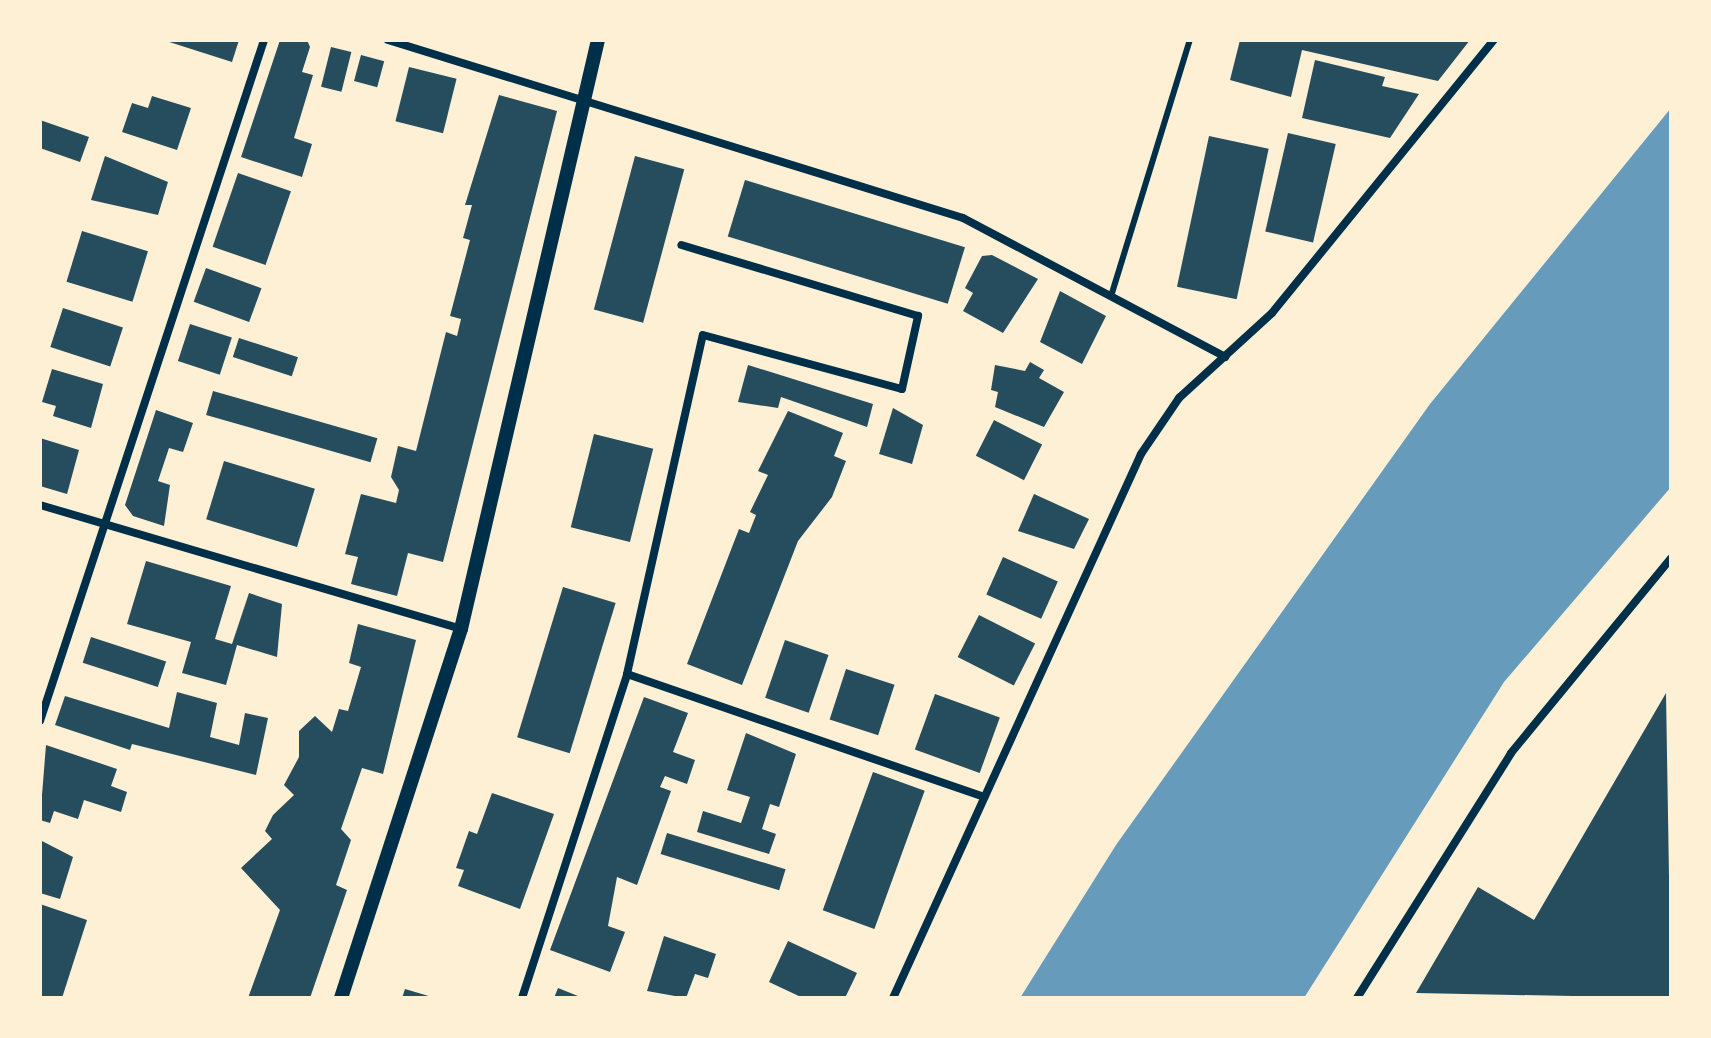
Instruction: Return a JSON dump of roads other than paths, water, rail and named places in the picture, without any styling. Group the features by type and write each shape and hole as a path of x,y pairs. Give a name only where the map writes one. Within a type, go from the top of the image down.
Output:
{"street":[{"path":"40,721 264,40"},
{"path":"388,40 963,218 1112,293 1225,357"},
{"path":"341,998 461,629 598,40"},
{"path":"893,998 1141,454 1179,398 1272,313 1494,40"},
{"path":"522,998 627,674 703,335 902,389 918,316 681,245"},
{"path":"40,505 461,629"},
{"path":"1357,998 1511,753 1671,558"},
{"path":"627,674 984,797"}],"lane":[{"path":"1112,293 1190,40"}],"water":[{"path":"1671,108 1671,487 1504,682 1304,998 1020,998 1116,845 1430,404"}]}
